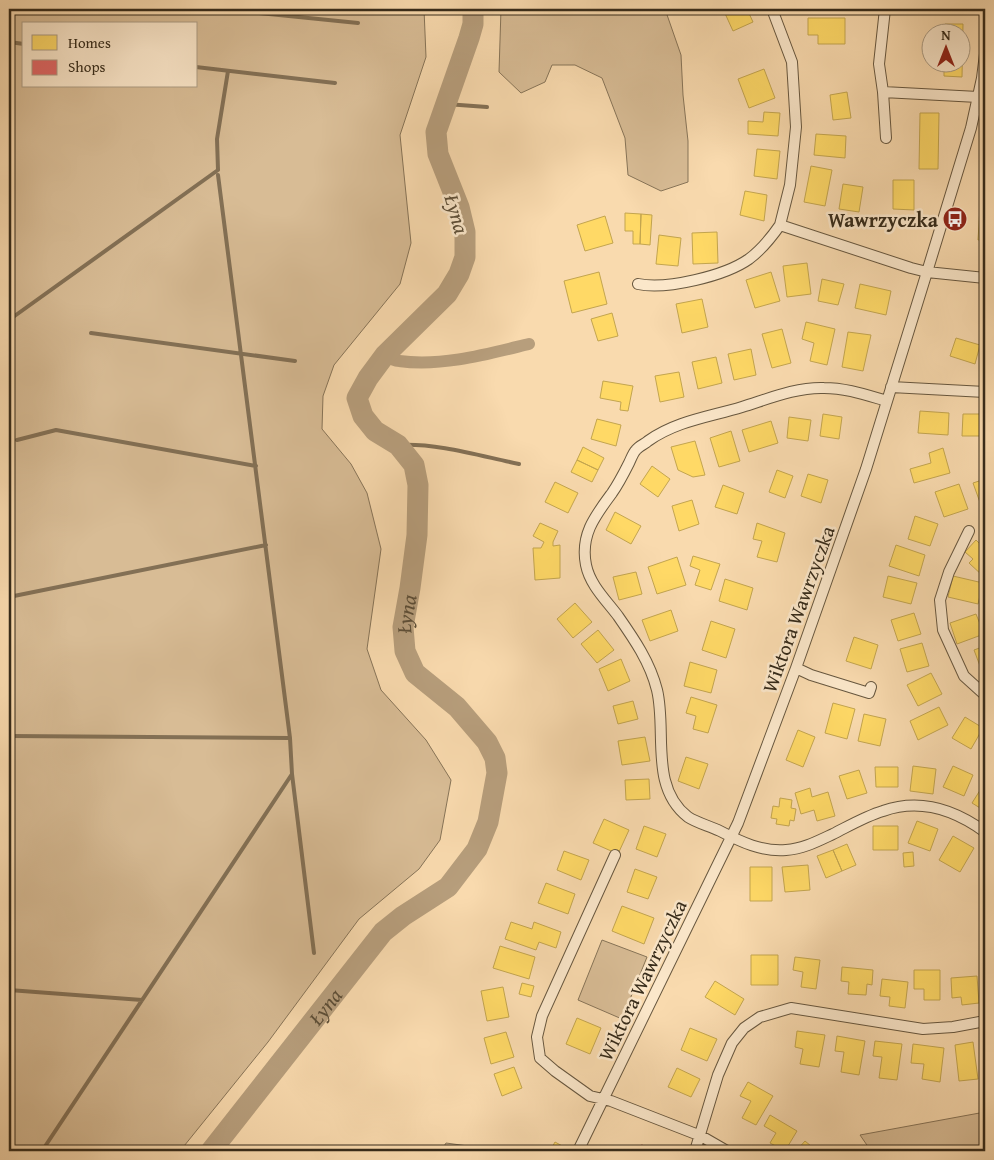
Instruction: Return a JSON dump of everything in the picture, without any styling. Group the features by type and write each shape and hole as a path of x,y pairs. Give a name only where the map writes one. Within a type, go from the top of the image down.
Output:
{"street":[{"path":"638,284 652,286 670,285 734,267 748,260 780,225 790,185 796,127 792,62 772,9"},
{"path":"885,9 879,64 886,138"},
{"name":"Wiktora Wawrzyczka","path":"578,1151 731,838 796,668 842,541 928,272 971,128 982,78 985,54"},
{"path":"883,92 978,97"},
{"path":"780,225 928,272 985,278"},
{"path":"891,387 985,392"},
{"path":"887,400 848,390 822,388 793,392 706,416 676,426 657,435 636,450 618,484 595,517 585,540 586,567 597,590 622,622 649,668 657,692 662,765 666,784 675,802 689,817 719,830 731,838 764,849 787,850 810,845 883,810 910,806 938,807 967,818 985,832"},
{"path":"969,531 949,572 940,600 943,630 964,676 985,695"},
{"path":"796,668 869,693 871,687"},
{"path":"615,856 542,1016 537,1037 540,1058 590,1096 611,1100 701,1136 727,1151"},
{"path":"696,1151 718,1075 732,1043 744,1028 760,1017 791,1008 923,1029 953,1027 985,1021"}],"shaded area":[{"path":"9,9 424,9 426,57 400,135 411,243 400,284 334,365 323,396 322,429 351,464 367,493 381,549 367,649 381,690 426,740 451,780 440,840 419,869 359,919 268,1042 180,1151 9,1151"},
{"path":"501,9 665,9 681,55 688,141 688,182 661,191 628,175 625,138 602,78 575,65 552,65 545,82 521,93 499,72"},
{"path":"602,940 647,957 622,1019 578,1000"},
{"path":"985,1112 985,1151 871,1151 860,1135"},
{"path":"446,1143 497,1150 500,1151 441,1151"}],"building: Homes":[{"path":"723,9 747,9 753,22 733,31"},
{"path":"939,9 973,9 973,11 939,11"},
{"path":"808,18 845,18 845,44 818,44 818,35 808,35"},
{"path":"764,69 775,98 749,108 738,79"},
{"path":"944,72 962,72 962,77 944,76"},
{"path":"847,92 851,118 833,120 830,95"},
{"path":"764,112 780,113 778,136 748,134 748,121 763,122"},
{"path":"920,113 939,113 938,169 919,169"},
{"path":"816,134 846,136 845,158 814,155"},
{"path":"757,149 780,151 777,179 754,176"},
{"path":"811,166 832,170 825,206 804,202"},
{"path":"893,180 914,180 914,210 893,209"},
{"path":"843,184 863,187 859,212 839,209"},
{"path":"745,191 767,195 764,221 740,215"},
{"path":"980,207 985,207 985,240 978,240"},
{"path":"625,213 641,214 640,244 633,244 633,231 625,231"},
{"path":"641,214 652,215 650,245 640,244"},
{"path":"605,216 613,243 585,251 577,225"},
{"path":"717,232 718,263 693,264 692,233"},
{"path":"659,235 681,238 678,266 656,264"},
{"path":"807,263 811,294 787,297 783,266"},
{"path":"599,272 607,304 572,313 564,281"},
{"path":"771,272 780,301 755,308 746,280"},
{"path":"822,279 844,284 838,305 818,301"},
{"path":"860,284 891,291 886,315 855,308"},
{"path":"702,299 708,327 682,333 676,304"},
{"path":"612,313 618,336 598,341 591,319"},
{"path":"806,322 835,329 827,365 810,361 814,343 802,339"},
{"path":"782,329 791,363 772,368 762,334"},
{"path":"848,332 871,335 863,371 842,367"},
{"path":"956,338 980,345 975,364 950,356"},
{"path":"751,349 756,375 734,380 728,354"},
{"path":"716,357 722,383 698,389 692,362"},
{"path":"679,372 684,397 660,402 655,376"},
{"path":"603,381 633,386 628,411 620,410 621,402 600,398"},
{"path":"920,411 949,413 948,435 918,433"},
{"path":"823,414 842,417 839,439 820,436"},
{"path":"963,414 984,414 983,436 962,436"},
{"path":"789,417 811,420 808,441 787,438"},
{"path":"597,419 621,425 616,446 591,439"},
{"path":"771,421 778,443 749,452 742,430"},
{"path":"731,431 740,461 719,467 710,438"},
{"path":"695,441 705,475 693,477 678,470 671,447"},
{"path":"583,447 604,458 598,470 577,460"},
{"path":"943,448 950,473 914,483 910,469 931,463 929,453"},
{"path":"577,460 598,470 592,482 571,472"},
{"path":"652,466 670,479 658,497 640,484"},
{"path":"777,470 793,476 785,498 769,492"},
{"path":"808,474 828,480 821,503 801,496"},
{"path":"985,479 985,507 982,508 973,483"},
{"path":"555,482 578,493 568,513 545,502"},
{"path":"959,484 968,509 944,517 935,492"},
{"path":"723,485 744,493 737,514 715,507"},
{"path":"692,500 699,524 679,531 672,506"},
{"path":"615,512 641,526 631,544 606,530"},
{"path":"915,516 938,524 930,546 908,539"},
{"path":"540,523 558,531 553,546 560,545 560,578 535,580 533,548 541,548 544,542 533,536"},
{"path":"757,523 785,533 777,562 757,557 762,541 753,539"},
{"path":"976,540 985,549 985,574 983,576 969,563 973,559 965,552"},
{"path":"896,545 925,555 919,576 889,566"},
{"path":"693,556 720,564 711,590 695,585 700,570 690,566"},
{"path":"677,557 686,585 657,594 648,567"},
{"path":"636,572 642,594 619,600 613,577"},
{"path":"888,576 917,583 911,604 883,597"},
{"path":"953,576 983,583 978,604 948,597"},
{"path":"725,579 753,588 747,610 719,601"},
{"path":"575,603 592,622 573,638 557,619"},
{"path":"671,610 678,631 650,641 642,620"},
{"path":"914,613 921,634 898,641 891,620"},
{"path":"976,614 984,634 957,644 950,623"},
{"path":"711,621 735,629 726,658 702,650"},
{"path":"598,630 614,650 597,663 581,644"},
{"path":"854,637 878,645 871,669 846,661"},
{"path":"922,643 929,666 907,672 900,649"},
{"path":"985,646 985,673 983,674 974,650"},
{"path":"621,659 630,681 608,691 599,669"},
{"path":"690,662 717,670 711,693 684,686"},
{"path":"931,673 942,694 918,706 907,685"},
{"path":"691,697 717,705 708,733 693,729 696,716 686,713"},
{"path":"633,701 638,719 618,724 613,706"},
{"path":"833,703 855,709 847,739 825,733"},
{"path":"939,707 948,725 918,740 910,721"},
{"path":"864,714 886,719 880,746 858,741"},
{"path":"965,717 983,728 971,749 952,738"},
{"path":"798,730 815,737 803,767 786,760"},
{"path":"645,737 650,761 622,765 618,741"},
{"path":"686,757 708,764 699,789 678,781"},
{"path":"913,766 936,769 933,794 910,791"},
{"path":"953,766 973,775 964,796 943,787"},
{"path":"875,767 898,767 898,787 876,787"},
{"path":"859,770 867,793 847,799 839,776"},
{"path":"649,779 650,799 626,800 625,780"},
{"path":"985,785 985,811 972,803"},
{"path":"810,788 812,797 828,792 835,816 817,821 814,810 801,814 795,793"},
{"path":"780,798 792,800 791,808 796,809 794,821 790,820 789,826 776,824 777,819 771,818 773,806 779,807"},
{"path":"604,819 629,830 618,854 593,843"},
{"path":"917,821 938,829 930,851 908,843"},
{"path":"644,826 666,834 657,857 636,849"},
{"path":"873,826 898,826 898,850 873,850"},
{"path":"953,836 974,848 960,872 939,860"},
{"path":"847,844 856,865 842,871 833,850"},
{"path":"833,850 842,871 826,878 817,856"},
{"path":"564,851 589,860 581,880 557,870"},
{"path":"913,852 914,866 904,867 903,853"},
{"path":"985,863 985,889 981,888"},
{"path":"808,865 810,890 785,892 782,867"},
{"path":"750,867 772,867 772,901 750,901"},
{"path":"635,869 657,877 648,899 627,892"},
{"path":"546,883 575,894 568,914 538,903"},
{"path":"622,906 654,918 644,944 612,931"},
{"path":"511,922 532,929 534,922 561,932 556,948 539,942 536,950 505,939"},
{"path":"500,946 535,957 529,979 493,968"},
{"path":"751,955 778,955 778,985 751,985"},
{"path":"795,957 820,960 816,989 801,987 803,972 793,970"},
{"path":"842,967 873,970 872,985 867,984 866,995 848,994 849,982 841,981"},
{"path":"914,970 940,970 940,1000 924,1000 924,989 914,989"},
{"path":"977,976 979,1003 962,1005 961,997 952,998 951,978"},
{"path":"882,979 908,982 905,1008 889,1006 890,997 880,996"},
{"path":"715,981 744,999 735,1015 705,997"},
{"path":"522,983 534,986 531,997 519,994"},
{"path":"503,987 509,1017 487,1021 481,991"},
{"path":"577,1018 601,1028 590,1054 566,1044"},
{"path":"690,1028 717,1039 707,1061 681,1050"},
{"path":"797,1031 825,1035 819,1067 800,1064 803,1049 795,1047"},
{"path":"506,1032 514,1057 491,1064 484,1038"},
{"path":"837,1036 865,1041 859,1075 841,1072 844,1052 835,1051"},
{"path":"985,1039 985,1058 982,1058 981,1040"},
{"path":"875,1041 902,1044 897,1080 879,1078 882,1057 873,1056"},
{"path":"973,1042 978,1079 959,1081 955,1045"},
{"path":"913,1044 944,1048 940,1082 922,1079 924,1064 911,1063"},
{"path":"514,1067 522,1088 502,1096 494,1074"},
{"path":"677,1068 700,1079 691,1097 668,1087"},
{"path":"748,1082 773,1096 756,1125 742,1118 751,1101 740,1096"},
{"path":"770,1115 797,1131 785,1151 770,1143 776,1133 764,1126"},
{"path":"805,1141 817,1151 796,1151"},
{"path":"555,1142 566,1148 564,1151 550,1151"}],"building: Shops":[{"path":"642,1145 655,1151 623,1151"}],"waterway":[{"path":"217,9 238,11"},
{"name":"Łyna","path":"211,1151 383,932 403,916 448,887 477,849 488,822 497,773 495,758 487,742 457,707 415,673 405,651 403,627 417,535 418,485 414,465 398,445 375,431 363,416 357,398 368,378 385,355 447,294 459,274 465,257 465,232 459,207 438,154 436,132 469,38 473,24 473,9"},
{"path":"238,11 358,23"},
{"path":"9,42 22,44"},
{"path":"198,67 335,83"},
{"path":"9,320 218,170 217,139 228,71"},
{"path":"446,104 487,107"},
{"path":"42,1151 292,774 290,738 218,175"},
{"path":"91,333 295,361"},
{"path":"385,355 397,361 448,361 529,344"},
{"path":"17,440 56,430 256,466"},
{"path":"398,445 444,448 519,464"},
{"path":"9,597 266,545"},
{"path":"9,736 290,738"},
{"path":"292,774 314,953"},
{"path":"9,990 142,1000"}],"place":[{"name":"Wawrzyczka","path":"955,219"}]}
